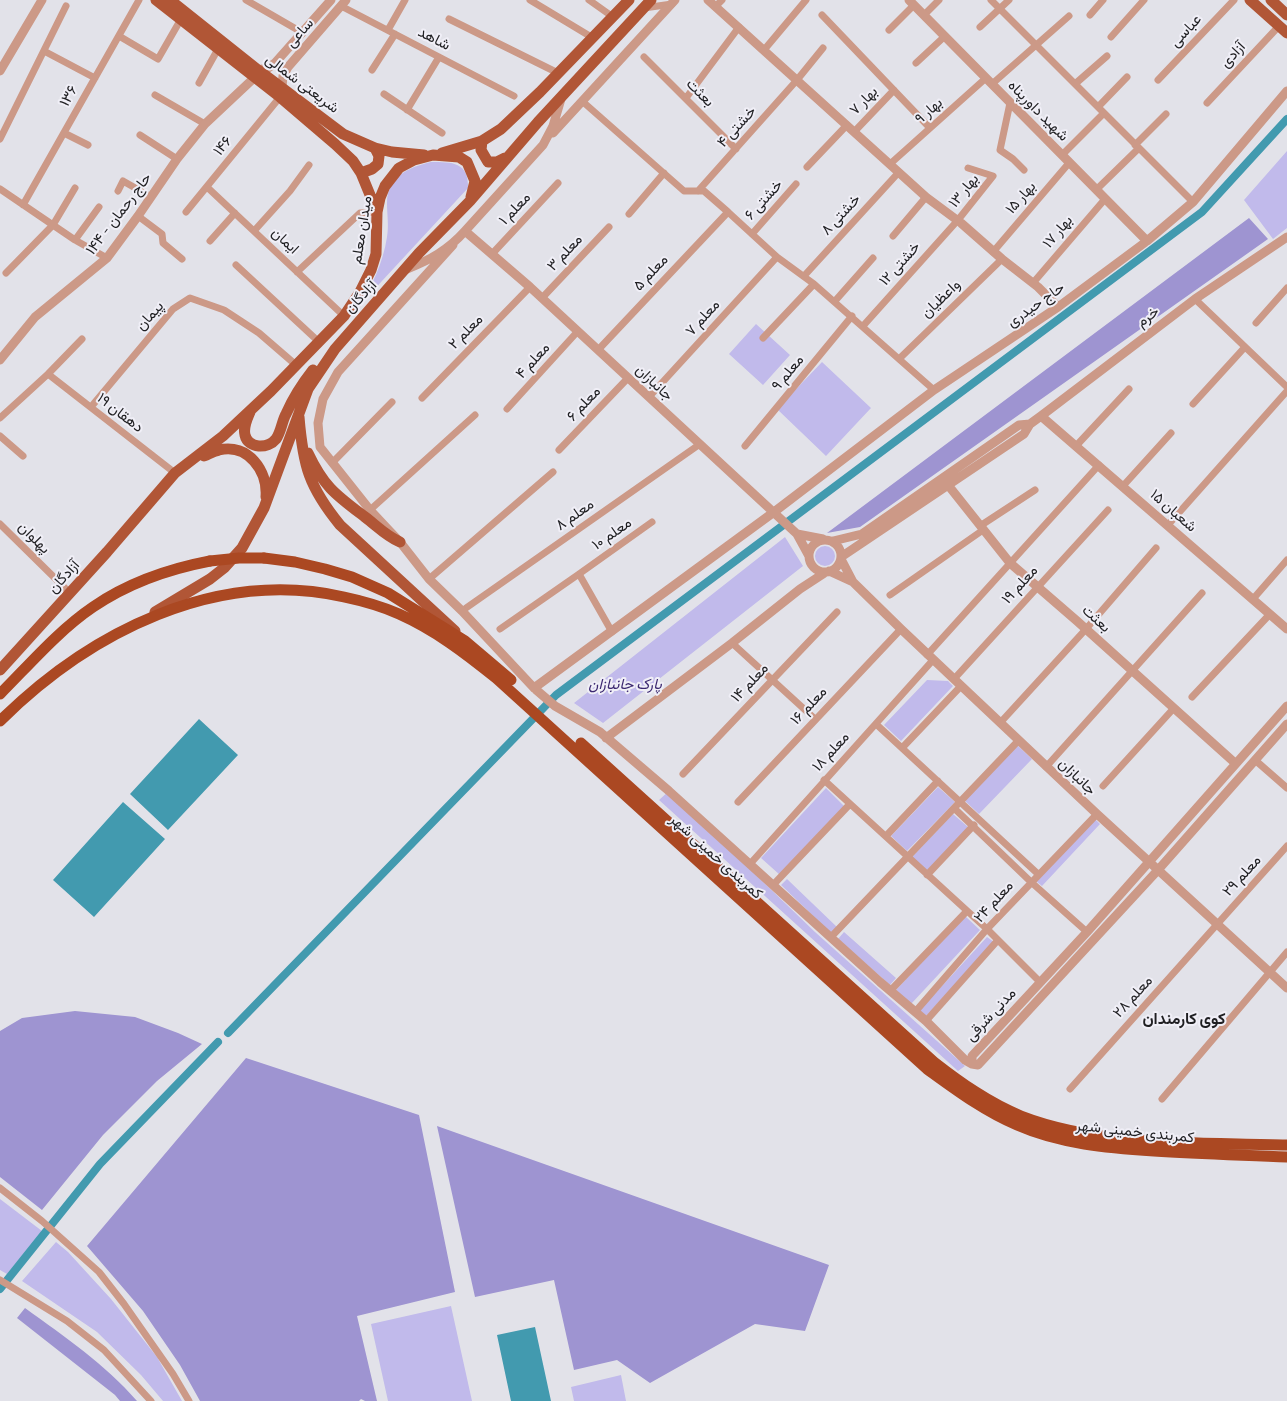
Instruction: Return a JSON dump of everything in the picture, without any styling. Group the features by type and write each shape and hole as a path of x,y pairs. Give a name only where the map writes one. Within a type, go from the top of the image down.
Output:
{"highway":[{"name":"کمربندی خمینی شهر","path":"0,694 69,626 91,608 143,580 184,566 239,558 264,558 295,562 352,577 388,594 465,641 534,697 577,745 927,1069 988,1112 1019,1126 1082,1144 1178,1153 1287,1157"},
{"name":"کمربندی خمینی شهر","path":"0,721 45,679 86,651 129,626 167,610 242,592 288,590 330,594 366,602 398,613 441,636 496,678 534,697"},
{"name":"کمربندی خمینی شهر","path":"577,745 934,1062 965,1087 1020,1115 1055,1127 1082,1133 1158,1140 1287,1145"}],"main road":[{"name":"شریعتی شمالی","path":"156,0 218,49 343,134 375,148 392,152 433,155"},
{"name":"شریعتی شمالی","path":"170,0 256,74"},
{"path":"433,155 482,141 512,120 629,0"},
{"path":"1250,0 1283,30"},
{"path":"1271,0 1287,14"},
{"name":"آزادگان","path":"129,626 192,591 224,568 242,548 264,508 282,465 308,389 335,348 647,4"},
{"path":"582,75 586,66 613,32 612,28 610,27 596,35"},
{"name":"شریعتی شمالی","path":"281,92 353,161 361,173 377,212"},
{"path":"482,141 481,150 488,162 497,162 506,158"},
{"path":"361,173 372,169 378,164 379,156 375,148"},
{"name":"میدان معلم","path":"360,292 371,270 376,254 377,212 385,186 399,168 414,160 433,155 459,157 467,162 475,181 470,201"},
{"name":"آزادگان","path":"0,670 175,474 223,436 296,366 344,316 360,292"},
{"path":"251,410 245,428 248,442 256,446 272,444 277,438 285,415 302,383 335,348"},
{"path":"298,414 302,452 307,470 318,496 328,510 340,525 465,641"},
{"path":"300,431 314,466 329,489 385,535 400,542"},
{"path":"191,461 219,450 229,449 248,456 260,467 264,476 267,486 264,508"}],"street":[{"path":"0,71 42,0"},
{"name":"۱۳۶","path":"23,205 139,0"},
{"path":"246,0 303,33"},
{"name":"ساعی","path":"256,74 275,63 331,0"},
{"path":"388,30 405,0"},
{"path":"530,0 596,35"},
{"path":"589,0 613,17"},
{"path":"764,50 806,0"},
{"path":"924,15 939,0"},
{"path":"991,0 1193,202"},
{"path":"980,27 1009,0"},
{"path":"1090,15 1103,0"},
{"path":"1111,37 1144,0"},
{"name":"عباسی","path":"1158,80 1234,0"},
{"path":"647,4 673,2"},
{"path":"673,2 582,100 338,372 323,399 318,423 320,447 370,510 400,542 429,579 462,610 534,697 555,706 606,738 669,791 890,991 926,1021 965,1060 972,1064"},
{"path":"715,2 739,27 926,197 958,220 993,252 1033,283 1058,308"},
{"path":"889,30 912,2"},
{"name":"شهید داورپناه","path":"912,2 1147,241"},
{"name":"ساعی","path":"281,92 288,67 344,3"},
{"name":"شاهد","path":"344,3 395,34 514,96"},
{"path":"0,139 66,6"},
{"path":"822,15 930,128"},
{"name":"بهار ۹","path":"890,164 930,128 1036,45 1069,16"},
{"path":"449,18 558,73"},
{"path":"119,36 158,59 180,19"},
{"path":"686,98 739,27"},
{"name":"آزادی","path":"1207,103 1283,30"},
{"path":"372,70 395,34"},
{"path":"916,63 945,36"},
{"name":"خشتی ۴","path":"698,191 823,48"},
{"path":"199,83 218,49"},
{"path":"287,50 296,58"},
{"path":"44,51 95,78"},
{"path":"1075,84 1107,56"},
{"path":"407,110 439,57"},
{"name":"بعثت","path":"644,57 736,148"},
{"name":"حاج رحمان - ۱۴۴","path":"0,360 35,317 106,258 151,198 177,159 205,124 256,74"},
{"path":"1098,107 1127,77"},
{"name":"بهار ۷","path":"851,128 894,90"},
{"name":"حاج حیدری","path":"534,697 612,632 934,390 1058,308 1147,241 1193,202 1287,91"},
{"name":"۱۴۶","path":"186,212 281,92"},
{"path":"384,94 442,133"},
{"path":"155,95 205,124"},
{"path":"543,145 553,126 561,99"},
{"path":"582,100 684,191 704,192 777,257 835,301 934,390"},
{"path":"1010,103 1000,150 1024,170"},
{"path":"1062,155 1104,113"},
{"path":"1096,190 1166,114"},
{"path":"807,167 851,128"},
{"path":"64,133 88,145"},
{"path":"140,135 177,159"},
{"name":"بهار ۱۵","path":"993,252 1069,162"},
{"path":"254,231 290,191 308,165"},
{"name":"بهار ۱۳","path":"958,220 993,176 968,168"},
{"name":"خشتی ۸","path":"804,276 899,172"},
{"path":"629,214 664,173"},
{"path":"118,191 123,181 151,198"},
{"name":"معلم ۱","path":"492,254 558,183"},
{"name":"خشتی ۶","path":"752,234 796,184"},
{"name":"ایمان","path":"207,187 344,316"},
{"path":"6,273 53,225 75,188"},
{"path":"0,189 75,240 106,258"},
{"path":"893,236 926,197"},
{"name":"بهار ۱۷","path":"1033,283 1105,199"},
{"path":"75,240 99,207"},
{"path":"297,272 360,213 377,212"},
{"path":"210,241 235,213"},
{"name":"معلم ۵","path":"598,350 726,213"},
{"path":"138,216 162,234 163,243 182,259"},
{"name":"خشتی ۱۲","path":"863,326 958,220"},
{"name":"معلم ۳","path":"542,298 609,227"},
{"name":"جانبازان","path":"465,231 530,287 797,534"},
{"name":"خرم","path":"833,541 864,537 948,486 1024,434 1030,424 1195,299 1287,237"},
{"path":"407,269 428,261 453,245"},
{"name":"معلم ۷","path":"649,397 777,257"},
{"path":"835,301 873,258"},
{"name":"واعظیان","path":"899,359 1002,259"},
{"path":"236,265 319,342"},
{"path":"763,338 814,284"},
{"name":"معلم ۲","path":"422,398 530,287"},
{"path":"1256,323 1287,288"},
{"name":"پیمان","path":"91,407 173,309 190,298 224,310 259,333 296,366"},
{"path":"1195,299 1287,387"},
{"name":"معلم ۹","path":"745,446 852,316"},
{"name":"معلم ۴","path":"508,409 578,332"},
{"path":"0,418 48,374 82,339"},
{"path":"1193,404 1245,347"},
{"name":"دهقان ۱۹","path":"48,374 175,474"},
{"name":"معلم ۶","path":"560,450 628,378"},
{"path":"1076,446 1129,388"},
{"path":"1168,525 1287,391"},
{"path":"332,463 392,402"},
{"path":"370,510 475,415"},
{"name":"۱۵ شعبان","path":"1041,416 1287,629"},
{"name":"خرم","path":"841,558 864,537 1019,425 1030,424"},
{"path":"1123,486 1171,433"},
{"path":"0,436 23,456"},
{"name":"معلم ۸","path":"466,608 700,444"},
{"name":"معلم ۱۸","path":"750,864 876,724 1010,564 1099,466"},
{"path":"429,579 554,472"},
{"name":"بعثت","path":"948,486 1010,564 1086,629 1235,764"},
{"path":"890,595 1036,490"},
{"name":"معلم ۱۹","path":"954,679 1108,510"},
{"name":"معلم ۱۰","path":"500,629 652,522"},
{"name":"پهلوان","path":"0,524 70,593"},
{"path":"797,534 833,541 840,549 841,558 853,582"},
{"path":"797,534 810,560 820,571 853,582"},
{"path":"800,589 810,560 810,548 823,539"},
{"path":"1000,723 1086,629 1156,548"},
{"path":"606,738 800,589 836,568 841,558"},
{"path":"1253,599 1287,560"},
{"path":"579,574 612,632"},
{"name":"جانبازان","path":"853,582 930,658 1096,814 1287,988"},
{"path":"1046,766 1202,593"},
{"name":"معلم ۱۴","path":"683,774 837,612"},
{"path":"1192,697 1270,614"},
{"name":"معلم ۱۶","path":"738,802 901,629"},
{"path":"732,643 815,719"},
{"path":"902,748 961,686"},
{"name":"مدنی شرقی","path":"1287,706 1087,932 972,1056 972,1064 978,1065 1158,870 1287,724"},
{"path":"1103,786 1174,708"},
{"path":"876,724 1038,874"},
{"path":"831,937 909,858 1019,740"},
{"path":"1255,760 1287,788"},
{"path":"824,780 988,929 1040,982"},
{"path":"886,836 938,781"},
{"path":"773,885 850,804"},
{"path":"955,808 1031,882 1087,932"},
{"name":"معلم ۲۴","path":"915,1012 1038,874 1096,814"},
{"path":"927,875 974,825"},
{"name":"معلم ۲۹","path":"1217,924 1287,846"},
{"path":"890,991 967,911"},
{"name":"معلم ۲۸","path":"1070,1088 1217,924"},
{"path":"926,1021 998,940"},
{"path":"1162,1099 1287,952"},
{"path":"0,1188 62,1238 99,1272 174,1374 189,1401"},
{"path":"0,1280 67,1321 104,1350 152,1401"}],"green space":[{"path":"1287,151 1287,228 1273,239 1244,200"},
{"path":"431,162 446,162 458,165 466,173 468,188 357,308 372,283 383,256 388,233 387,203 391,186 407,170"},
{"path":"756,324 790,355 763,385 729,354"},
{"path":"822,362 871,408 826,456 777,409"},
{"name":"پارک جانبازان","path":"785,537 803,566 603,723 574,703"},
{"path":"821,546 829,546 835,552 835,560 829,566 821,566 815,560 815,552"},
{"path":"927,680 948,681 953,686 901,741 884,725"},
{"path":"1017,745 1032,759 979,814 964,800"},
{"path":"938,787 955,802 907,851 891,836"},
{"path":"826,788 844,806 780,875 761,858"},
{"path":"669,791 815,932 965,1066 958,1071 659,800"},
{"path":"953,814 968,827 927,871 912,857"},
{"path":"1095,819 1100,824 1042,886 1036,881"},
{"path":"787,879 837,927 831,933 781,885"},
{"path":"965,916 980,930 911,1004 896,990"},
{"path":"844,932 896,978 890,985 838,939"},
{"path":"987,937 994,942 925,1017 919,1011"},
{"path":"0,1199 42,1231 7,1274 0,1270"},
{"path":"56,1242 68,1252 111,1299 157,1357 182,1401 163,1401 141,1375 97,1332 22,1281"},
{"path":"451,1306 472,1401 388,1401 371,1324"},
{"path":"621,1375 626,1401 574,1401 571,1387"}],"shaded area":[{"path":"1249,218 1268,239 860,527 827,533"},
{"path":"75,1011 135,1017 202,1044 157,1081 103,1135 42,1210 0,1177 0,1031 22,1018"},
{"path":"246,1058 419,1115 455,1292 357,1316 377,1401 361,1399 359,1401 200,1401 180,1365 143,1311 87,1246"},
{"path":"437,1126 829,1265 805,1331 755,1324 650,1383 617,1360 574,1370 554,1280 475,1297"},
{"path":"25,1308 70,1340 98,1363 137,1401 120,1401 115,1395 17,1318"}],"water":[{"path":"199,719 238,755 168,830 130,794"},
{"path":"123,802 165,839 94,917 53,880"},
{"path":"535,1327 551,1401 511,1401 497,1335"}],"waterway":[{"path":"228,1033 556,695 1202,212 1287,119"},
{"path":"0,1289 100,1164 218,1042"}],"district":[{"name":"کوی کارمندان","path":"1184,1020"}]}
